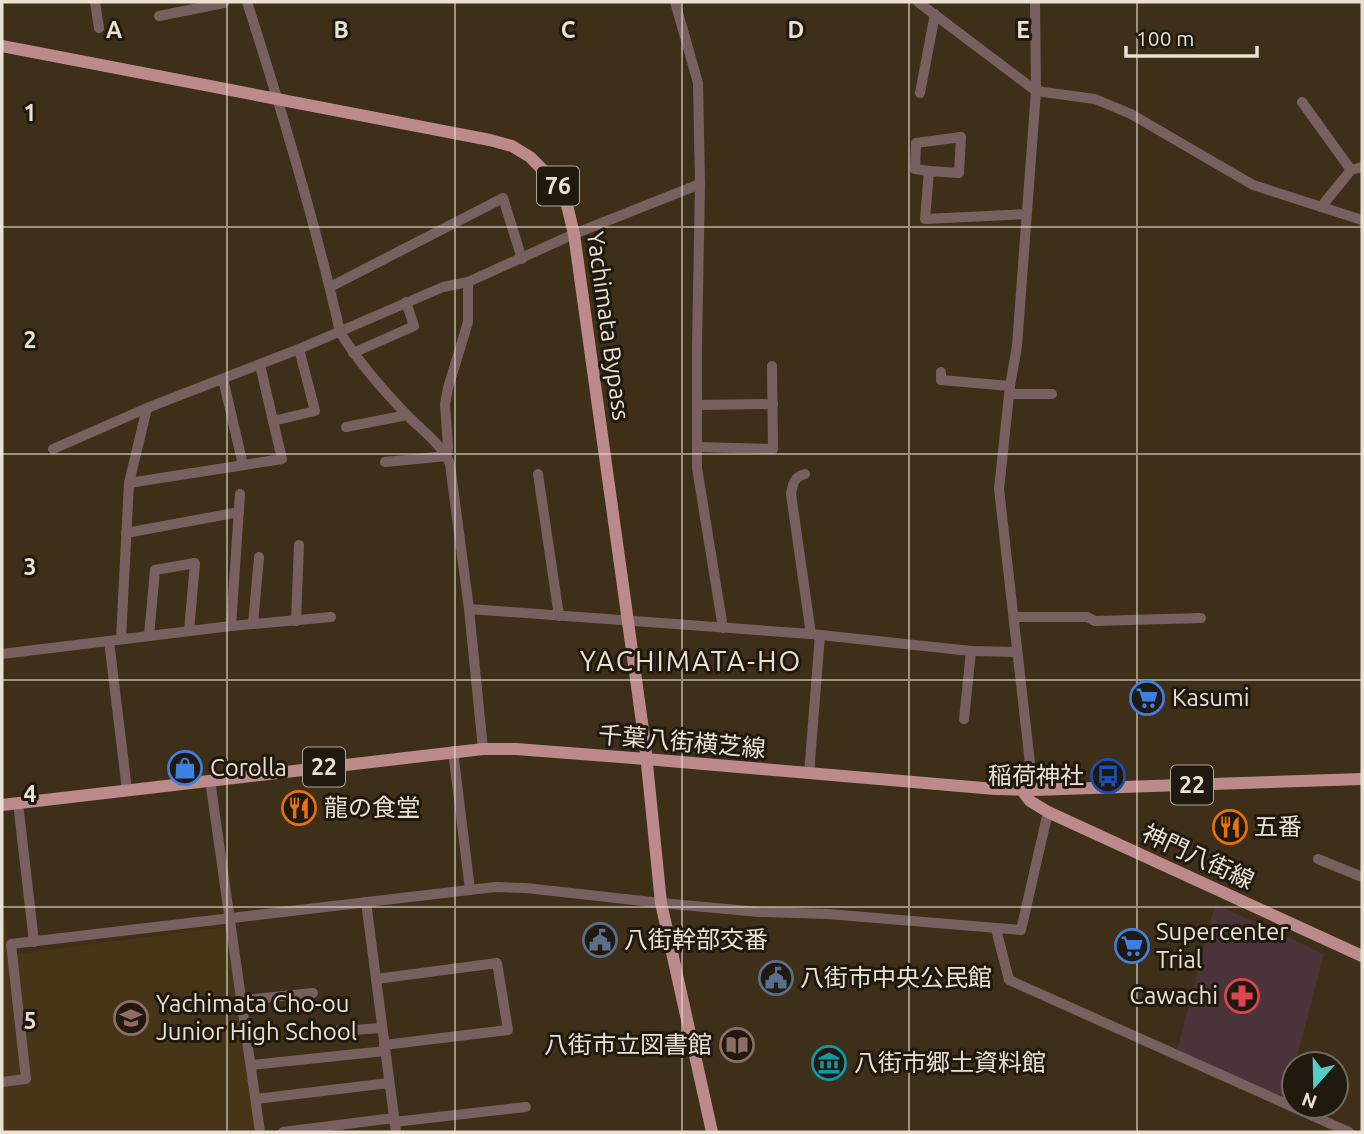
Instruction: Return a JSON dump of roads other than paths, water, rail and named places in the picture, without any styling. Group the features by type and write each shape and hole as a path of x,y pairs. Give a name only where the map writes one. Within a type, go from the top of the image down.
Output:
{"main road":[{"name":"Yachimata Bypass","path":"2,46 490,140 512,146 530,157 556,183 566,201 574,234 646,759"},
{"name":"千葉八街横芝線","path":"2,805 483,749 646,759 995,789 1362,779"},
{"name":"76","path":"646,759 661,903 712,1132"},
{"name":"神門八街線","path":"1027,790 1030,801 1048,813 1362,956"}],"street":[{"path":"95,2 99,28"},
{"path":"159,16 225,2"},
{"path":"247,2 278,99 340,332 353,353 441,449 450,464 469,609 483,749"},
{"path":"675,2 698,83 700,184 697,468 723,628"},
{"path":"918,2 1036,91 1094,99 1131,114 1253,185 1362,220"},
{"path":"1027,790 1014,617 999,489 1017,346 1036,91 1035,2"},
{"path":"920,93 935,14"},
{"path":"1302,102 1351,170"},
{"path":"961,137 959,173 929,171 915,169 916,143 961,137"},
{"path":"1321,207 1351,170 1362,167"},
{"path":"929,171 925,219 1026,214"},
{"path":"53,449 146,408 340,332 405,302 443,287 468,282 574,234 700,184"},
{"path":"330,287 503,198 522,259"},
{"path":"447,456 445,404 468,323 468,282"},
{"path":"353,353 414,326 405,302"},
{"path":"273,421 315,411 299,349"},
{"path":"129,483 282,458 260,365"},
{"path":"697,447 773,449 772,366"},
{"path":"941,372 941,380 1052,394"},
{"path":"223,379 243,465"},
{"path":"697,405 773,404"},
{"path":"121,639 129,483 146,408"},
{"path":"346,427 407,415"},
{"path":"385,462 447,456"},
{"path":"538,474 559,616"},
{"path":"805,474 794,480 791,494 815,635 809,774"},
{"path":"231,626 240,494"},
{"path":"126,533 239,512"},
{"path":"296,621 299,545"},
{"path":"253,624 259,557"},
{"path":"149,636 155,570 195,563 189,631"},
{"path":"469,609 815,635 971,651 1017,652"},
{"path":"2,654 231,626 331,617"},
{"path":"1014,617 1087,617 1095,621 1201,618"},
{"path":"109,641 127,790"},
{"path":"964,719 971,651"},
{"path":"453,751 470,890"},
{"path":"210,780 260,1132"},
{"path":"18,803 34,942"},
{"path":"2,1082 26,1079 11,944 495,887 759,912 828,914 1021,930 1048,813"},
{"path":"1318,859 1362,877"},
{"path":"366,902 395,1124"},
{"path":"996,929 1009,980 1349,1132"},
{"path":"251,1065 508,1030 498,962 376,979"},
{"path":"243,1000 313,993"},
{"path":"335,1031 382,1028"},
{"path":"256,1099 389,1083"},
{"path":"283,1132 395,1124 526,1107"}],"place":[{"name":"Kasumi","path":"1147,698"},
{"name":"Corolla","path":"185,768"},
{"name":"稲荷神社","path":"1108,776"},
{"name":"龍の食堂","path":"299,808"},
{"name":"五番","path":"1230,827"},
{"name":"八街幹部交番","path":"600,940"},
{"name":"Supercenter Trial","path":"1132,946"},
{"name":"八街市中央公民館","path":"776,978"},
{"name":"Cawachi","path":"1242,996"},
{"name":"Yachimata Cho-ou Junior High School","path":"131,1018"},
{"name":"八街市立図書館","path":"737,1045"},
{"name":"八街市郷土資料館","path":"829,1063"}],"district":[{"name":"YACHIMATA-HO","path":"691,661"}]}
